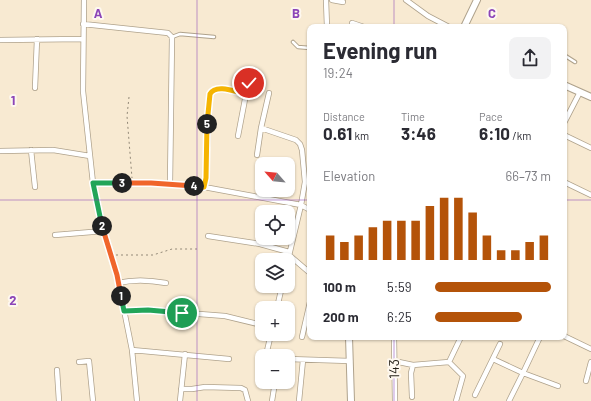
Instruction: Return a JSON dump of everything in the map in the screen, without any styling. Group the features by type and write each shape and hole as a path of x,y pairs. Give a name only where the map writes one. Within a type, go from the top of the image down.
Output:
{"main road":[{"path":"465,24 477,0"},
{"path":"567,86 591,97"},
{"path":"349,340 351,401"}],"street":[{"path":"84,0 83,91 93,183 118,283 132,350 137,401"},
{"path":"326,0 327,24"},
{"path":"332,0 343,2"},
{"path":"406,0 428,16 443,24"},
{"path":"83,24 168,33 172,37 170,184"},
{"path":"35,88 37,39"},
{"path":"0,40 83,39"},
{"path":"238,136 249,83"},
{"path":"204,187 206,178 210,94 214,90 220,89 246,94"},
{"path":"567,118 580,92"},
{"path":"257,155 261,128 269,93"},
{"path":"261,128 296,140 300,144 302,150 305,182 290,253"},
{"path":"567,136 591,148"},
{"path":"31,150 35,187"},
{"path":"0,151 53,150 90,156"},
{"path":"93,183 132,182 204,187 301,205 307,208"},
{"path":"567,183 591,195"},
{"path":"55,235 104,231"},
{"path":"208,236 260,244 282,253"},
{"path":"295,261 307,271"},
{"path":"118,283 137,280 166,283"},
{"path":"124,311 148,310 225,316 255,323"},
{"path":"302,337 307,315"},
{"path":"567,337 591,349"},
{"name":"143","path":"394,340 395,401"},
{"path":"449,362 459,340"},
{"path":"509,401 538,340"},
{"path":"476,396 500,344"},
{"path":"132,350 228,359"},
{"path":"180,401 185,354"},
{"path":"295,359 350,361"},
{"path":"493,359 522,373 558,386"},
{"path":"299,401 303,360"},
{"path":"79,362 89,361 93,401"},
{"path":"394,361 413,365 449,362 463,376 456,401"},
{"path":"586,380 591,362"},
{"path":"412,397 411,373 413,365"},
{"path":"57,370 59,401"},
{"path":"181,389 205,387 241,388 245,390 248,401"},
{"path":"272,401 274,389"}],"lane":[{"path":"172,37 180,34 214,37"},
{"path":"293,42 298,47 307,48"},
{"path":"567,57 575,62"}],"path":[{"path":"129,97 127,116 132,182"},
{"path":"111,255 153,255 172,249 197,249"}],"route":[{"path":"182,313 148,310 124,311 117,275 104,232 93,183 151,183 204,187 206,178 210,94 216,89 246,94 249,83"}]}
